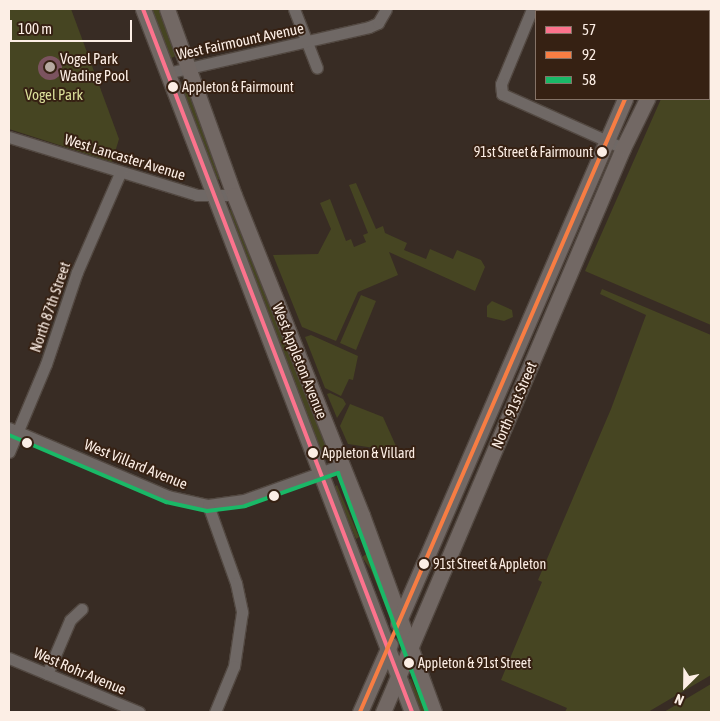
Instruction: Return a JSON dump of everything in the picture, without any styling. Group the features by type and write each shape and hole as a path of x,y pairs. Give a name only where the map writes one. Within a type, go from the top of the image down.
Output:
{"main road":[{"name":"West Appleton Avenue","path":"142,9 322,472 412,712"},
{"name":"West Appleton Avenue","path":"167,9 234,195 384,573 434,712"},
{"name":"North 91st Street","path":"360,712 626,100"},
{"name":"North 91st Street","path":"384,711 623,148 647,100"},
{"path":"350,547 372,542"},
{"path":"384,573 401,588 416,581"},
{"path":"384,711 395,704 412,712"}],"street":[{"path":"294,9 317,68"},
{"name":"West Fairmount Avenue","path":"167,73 188,66 378,24 386,9"},
{"path":"532,9 501,84 502,94 623,148"},
{"name":"West Lancaster Avenue","path":"9,137 120,172 216,197 234,195"},
{"name":"North 87th Street","path":"9,452 13,430 46,364 76,272 120,172"},
{"name":"West Villard Avenue","path":"13,430 168,496 208,505 244,500 342,465"},
{"path":"208,505 236,583 242,612 234,666 215,712"},
{"path":"47,674 70,620 82,609"},
{"name":"West Rohr Avenue","path":"9,658 140,712"}],"green space":[{"name":"Vogel Park","path":"9,9 71,9 119,139 112,162 9,129"},
{"path":"150,9 159,9 176,56 171,58 166,53"},
{"path":"711,38 711,325 585,271 661,100 710,100"},
{"path":"187,81 222,173 220,179 216,180 181,90 182,82"},
{"path":"356,183 376,229 383,226 385,233 407,243 404,250 426,259 430,249 453,259 457,250 481,260 485,267 475,291 389,252 398,275 358,292 336,341 302,327 273,255 318,254 331,229 320,203 330,199 346,241 351,239 354,247 366,242 363,235 368,233 349,185"},
{"path":"233,209 326,440 326,450 321,451 228,211"},
{"path":"602,289 711,335 711,675 648,712 565,712 567,708 501,680 542,582 538,580 611,409 646,315 600,294"},
{"path":"361,295 376,301 356,350 340,343"},
{"path":"492,301 512,310 513,317 504,321 487,317 487,306"},
{"path":"311,335 358,356 353,380 349,379 341,396 325,388 305,337"},
{"path":"330,393 343,399 346,404 337,418 327,394"},
{"path":"350,404 383,417 396,446 387,450 348,444 340,426"},
{"path":"337,485 359,537 356,539 334,487"},
{"path":"368,553 392,612 388,613 371,570 362,557"},
{"path":"409,679 411,679 426,712 421,712 418,708"},
{"path":"711,684 711,712 664,712"}],"shaded area":[{"name":"Vogel Park Wading Pool","path":"50,56 59,59 62,68 59,77 50,80 41,77 38,68 41,59"}],"transit line":[{"name":"57","path":"143,9 412,712"},
{"name":"92","path":"360,712 625,100"},
{"name":"58","path":"9,435 166,502 207,511 245,506 338,473 427,712"}],"place":[{"name":"Vogel Park Wading Pool","path":"50,67"},
{"name":"Appleton & Fairmount","path":"173,87"},
{"name":"91st Street & Fairmount","path":"602,152"},
{"name":"Appleton & Villard","path":"313,453"},
{"name":"91st Street & Appleton","path":"424,564"},
{"name":"Appleton & 91st Street","path":"409,663"}]}
